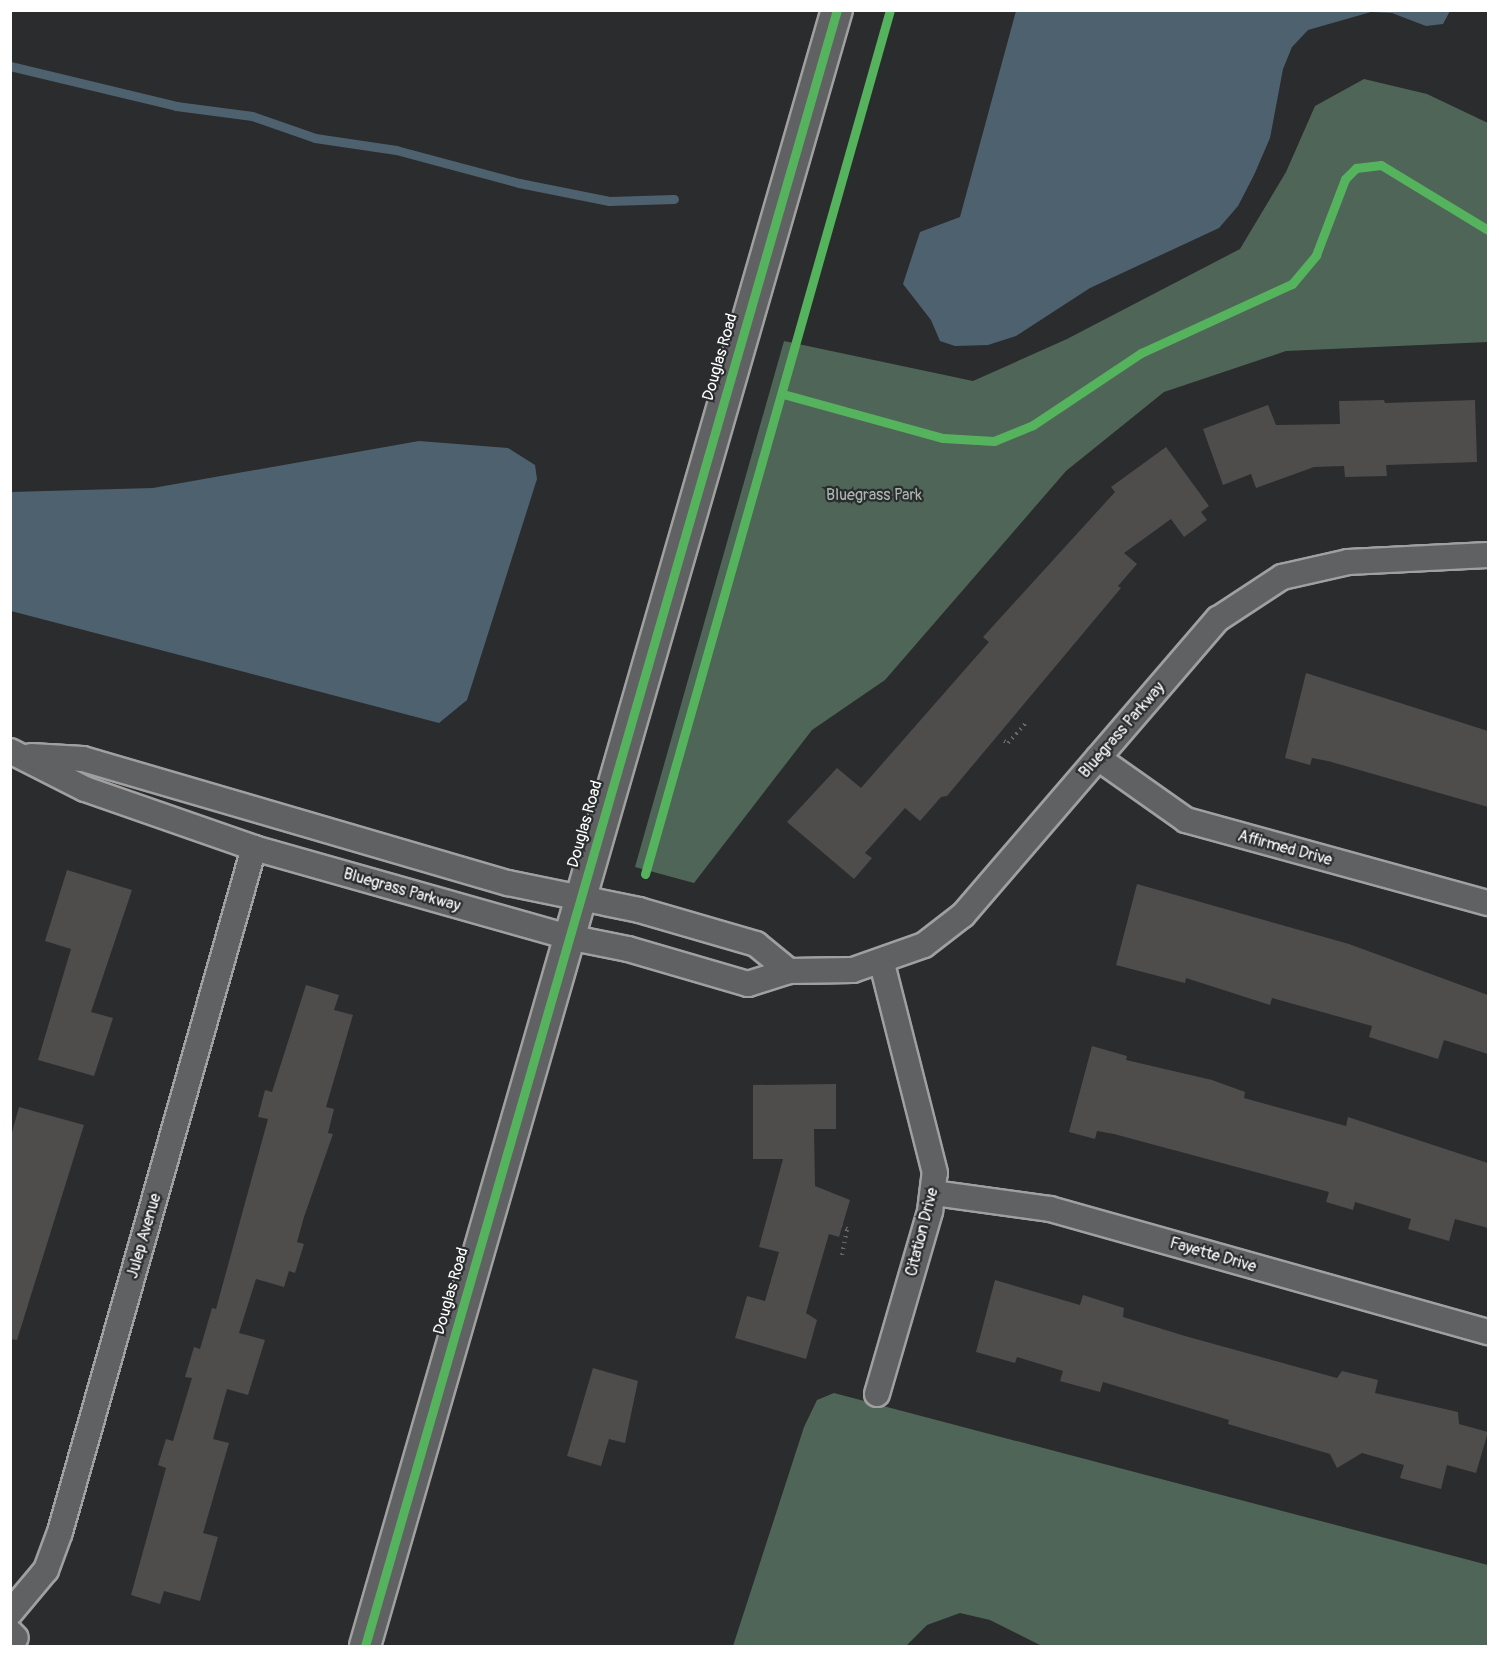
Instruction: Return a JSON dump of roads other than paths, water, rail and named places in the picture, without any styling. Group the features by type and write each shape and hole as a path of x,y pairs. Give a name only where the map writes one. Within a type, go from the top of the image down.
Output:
{"street":[{"name":"Douglas Road","path":"365,1647 579,897 837,10"},
{"name":"Bluegrass Parkway","path":"18,753 86,789 254,848 568,937 628,949 748,984 789,971 853,970 882,964 924,945 963,915 1218,619 1282,577 1348,561 1488,555"},
{"name":"Bluegrass Parkway","path":"18,753 83,759 508,883 579,897 756,944 789,971"},
{"name":"Affirmed Drive","path":"1098,758 1186,820 1488,903"},
{"name":"Julep Avenue","path":"10,1612 46,1570 60,1532 254,848"},
{"name":"Citation Drive","path":"877,1394 934,1193 933,1157 882,964"},
{"name":"Fayette Drive","path":"934,1193 1050,1209 1488,1332"}],"water":[{"path":"1450,10 1443,24 1426,26 1392,13 1371,12 1308,30 1292,47 1283,69 1270,138 1254,175 1238,206 1219,228 1090,288 1016,336 988,345 955,346 940,341 931,320 903,284 920,232 960,217 1016,11"},
{"path":"419,441 508,448 535,465 537,479 467,700 439,723 11,611 11,492 153,488"}],"waterway":[{"path":"10,66 176,106 252,116 315,138 396,150 519,183 609,201 674,199"}],"park label":[{"name":"Bluegrass Park","path":"874,495"}]}
